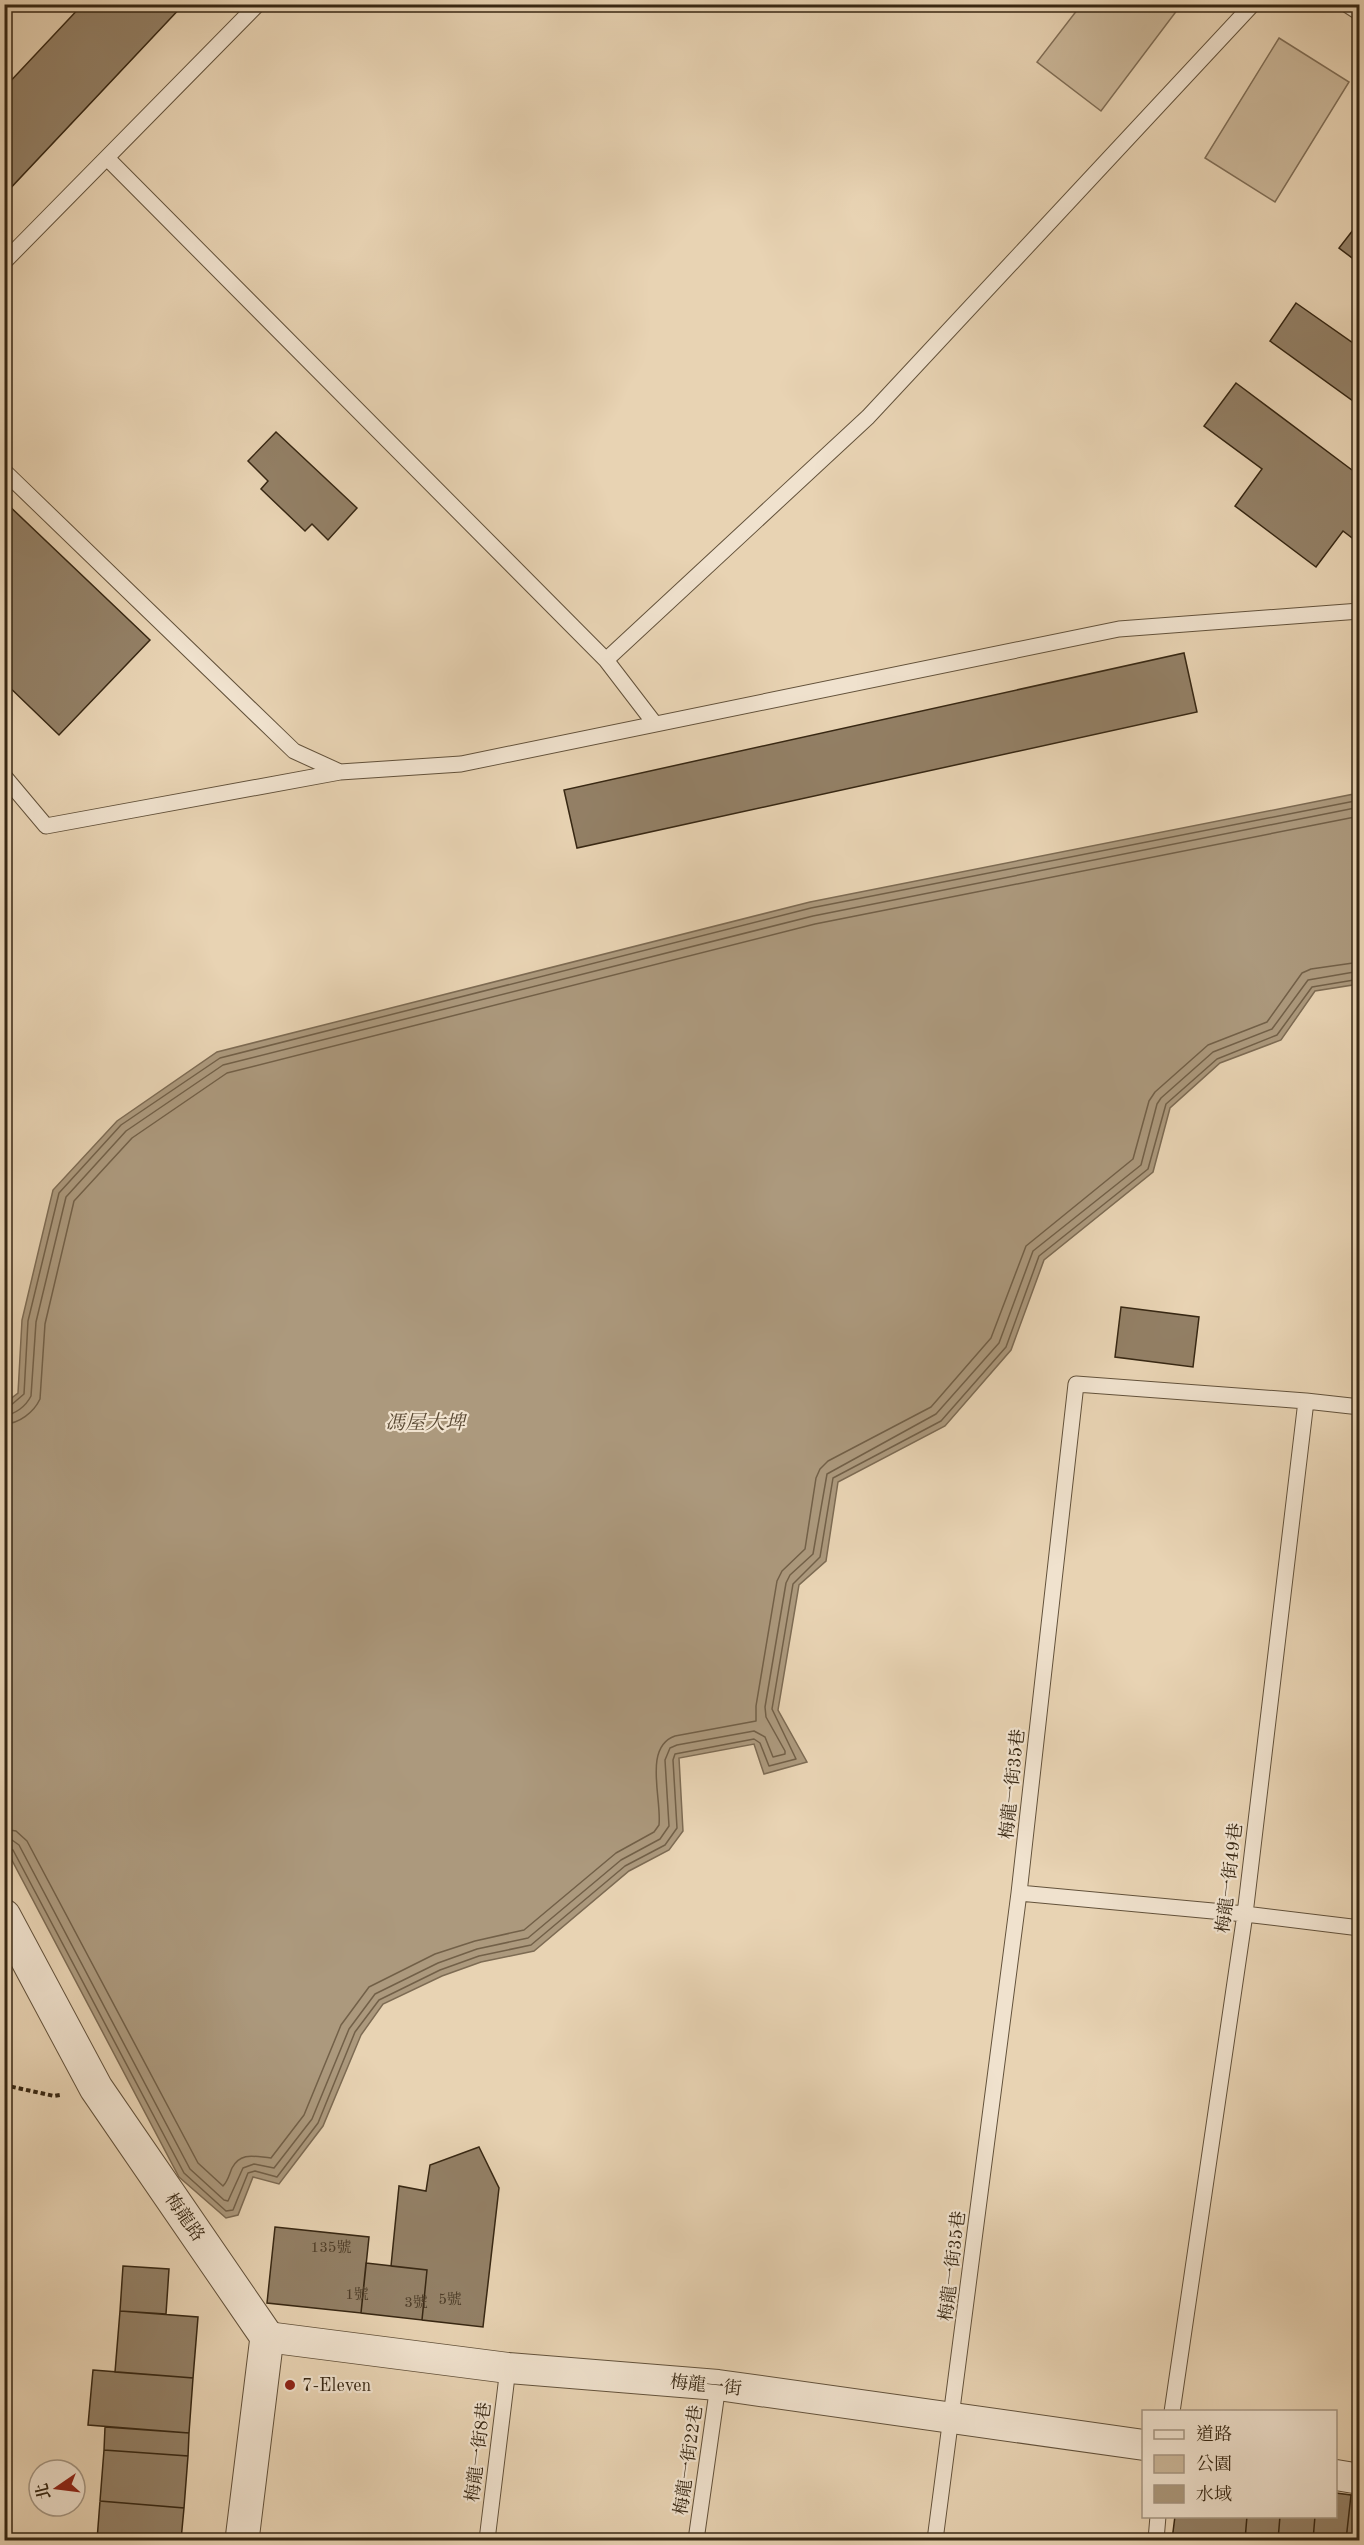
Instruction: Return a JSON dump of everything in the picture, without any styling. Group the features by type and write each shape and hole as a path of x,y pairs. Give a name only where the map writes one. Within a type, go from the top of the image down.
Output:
{"street":[{"name":"梅龍路","path":"4,1916 96,2088 267,2337"},
{"name":"梅龍一街","path":"267,2337 508,2368 718,2385 952,2416 1142,2445"},
{"path":"242,2541 267,2337"},
{"path":"1337,2475 1359,2479"}],"lane":[{"path":"4,262 258,4"},
{"path":"606,660 867,417 1253,4"},
{"path":"1346,4 1359,13"},
{"path":"107,158 606,660 655,724"},
{"path":"4,471 294,751 340,772"},
{"path":"4,776 46,826 340,772 461,764 1119,629 1359,611"},
{"name":"梅龍一街35巷","path":"935,2541 1019,1893 1076,1384 1306,1401"},
{"path":"1306,1401 1359,1407"},
{"name":"梅龍一街49巷","path":"1172,2410 1245,1914 1306,1401"},
{"path":"1019,1893 1245,1914 1359,1928"},
{"name":"梅龍一街8巷","path":"487,2541 508,2368"},
{"name":"梅龍一街22巷","path":"696,2541 718,2385"},
{"path":"1156,2541 1158,2518"}],"path":[{"path":"4,2085 54,2096 96,2088"}],"green space":[{"path":"1081,5 1181,5 1101,111 1037,62"},
{"path":"1279,38 1349,82 1275,202 1205,158"}],"water":[{"name":"馮屋大埤","path":"1359,793 1359,984 1315,991 1281,1040 1220,1063 1170,1108 1153,1172 1044,1260 1011,1350 945,1426 838,1482 826,1561 799,1585 778,1710 807,1762 764,1774 754,1744 679,1758 683,1831 669,1850 629,1871 534,1951 481,1962 442,1976 383,2004 361,2035 323,2126 279,2184 253,2177 238,2215 226,2218 179,2177 5,1847 5,1403 18,1393 22,1320 53,1190 117,1121 217,1052 810,902"}],"building":[{"path":"83,4 184,4 4,195 4,88"},
{"path":"1360,221 1360,264 1339,248"},
{"path":"1296,303 1360,348 1360,406 1270,341"},
{"path":"1236,383 1360,476 1360,544 1343,531 1316,567 1235,506 1262,469 1204,426"},
{"path":"276,432 357,508 328,540 312,524 305,531 261,489 268,481 248,461"},
{"path":"4,501 150,640 59,735 4,682"},
{"path":"1184,653 1197,712 577,848 564,790"},
{"path":"1121,1307 1199,1317 1193,1367 1115,1357"},
{"path":"479,2147 499,2188 483,2327 422,2320 427,2270 391,2266 399,2186 426,2191 430,2165"},
{"path":"275,2227 369,2237 361,2313 267,2303"},
{"path":"366,2263 427,2270 422,2320 361,2313"},
{"path":"123,2266 169,2269 166,2314 120,2311"},
{"path":"120,2311 198,2317 193,2378 115,2372"},
{"path":"93,2370 193,2378 189,2433 88,2425"},
{"path":"105,2427 189,2433 188,2456 104,2450"},
{"path":"104,2450 188,2456 184,2508 100,2501"},
{"path":"1337,2493 1351,2495 1346,2540 1313,2540 1315,2518 1337,2518"},
{"path":"1351,2495 1360,2496 1360,2540 1346,2540"},
{"path":"100,2501 184,2508 181,2540 97,2540"},
{"path":"1175,2518 1247,2518 1245,2540 1172,2540"},
{"path":"1247,2518 1280,2518 1278,2540 1245,2540"},
{"path":"1280,2518 1315,2518 1313,2540 1278,2540"}],"place":[{"name":"7-Eleven","path":"290,2385"}]}
